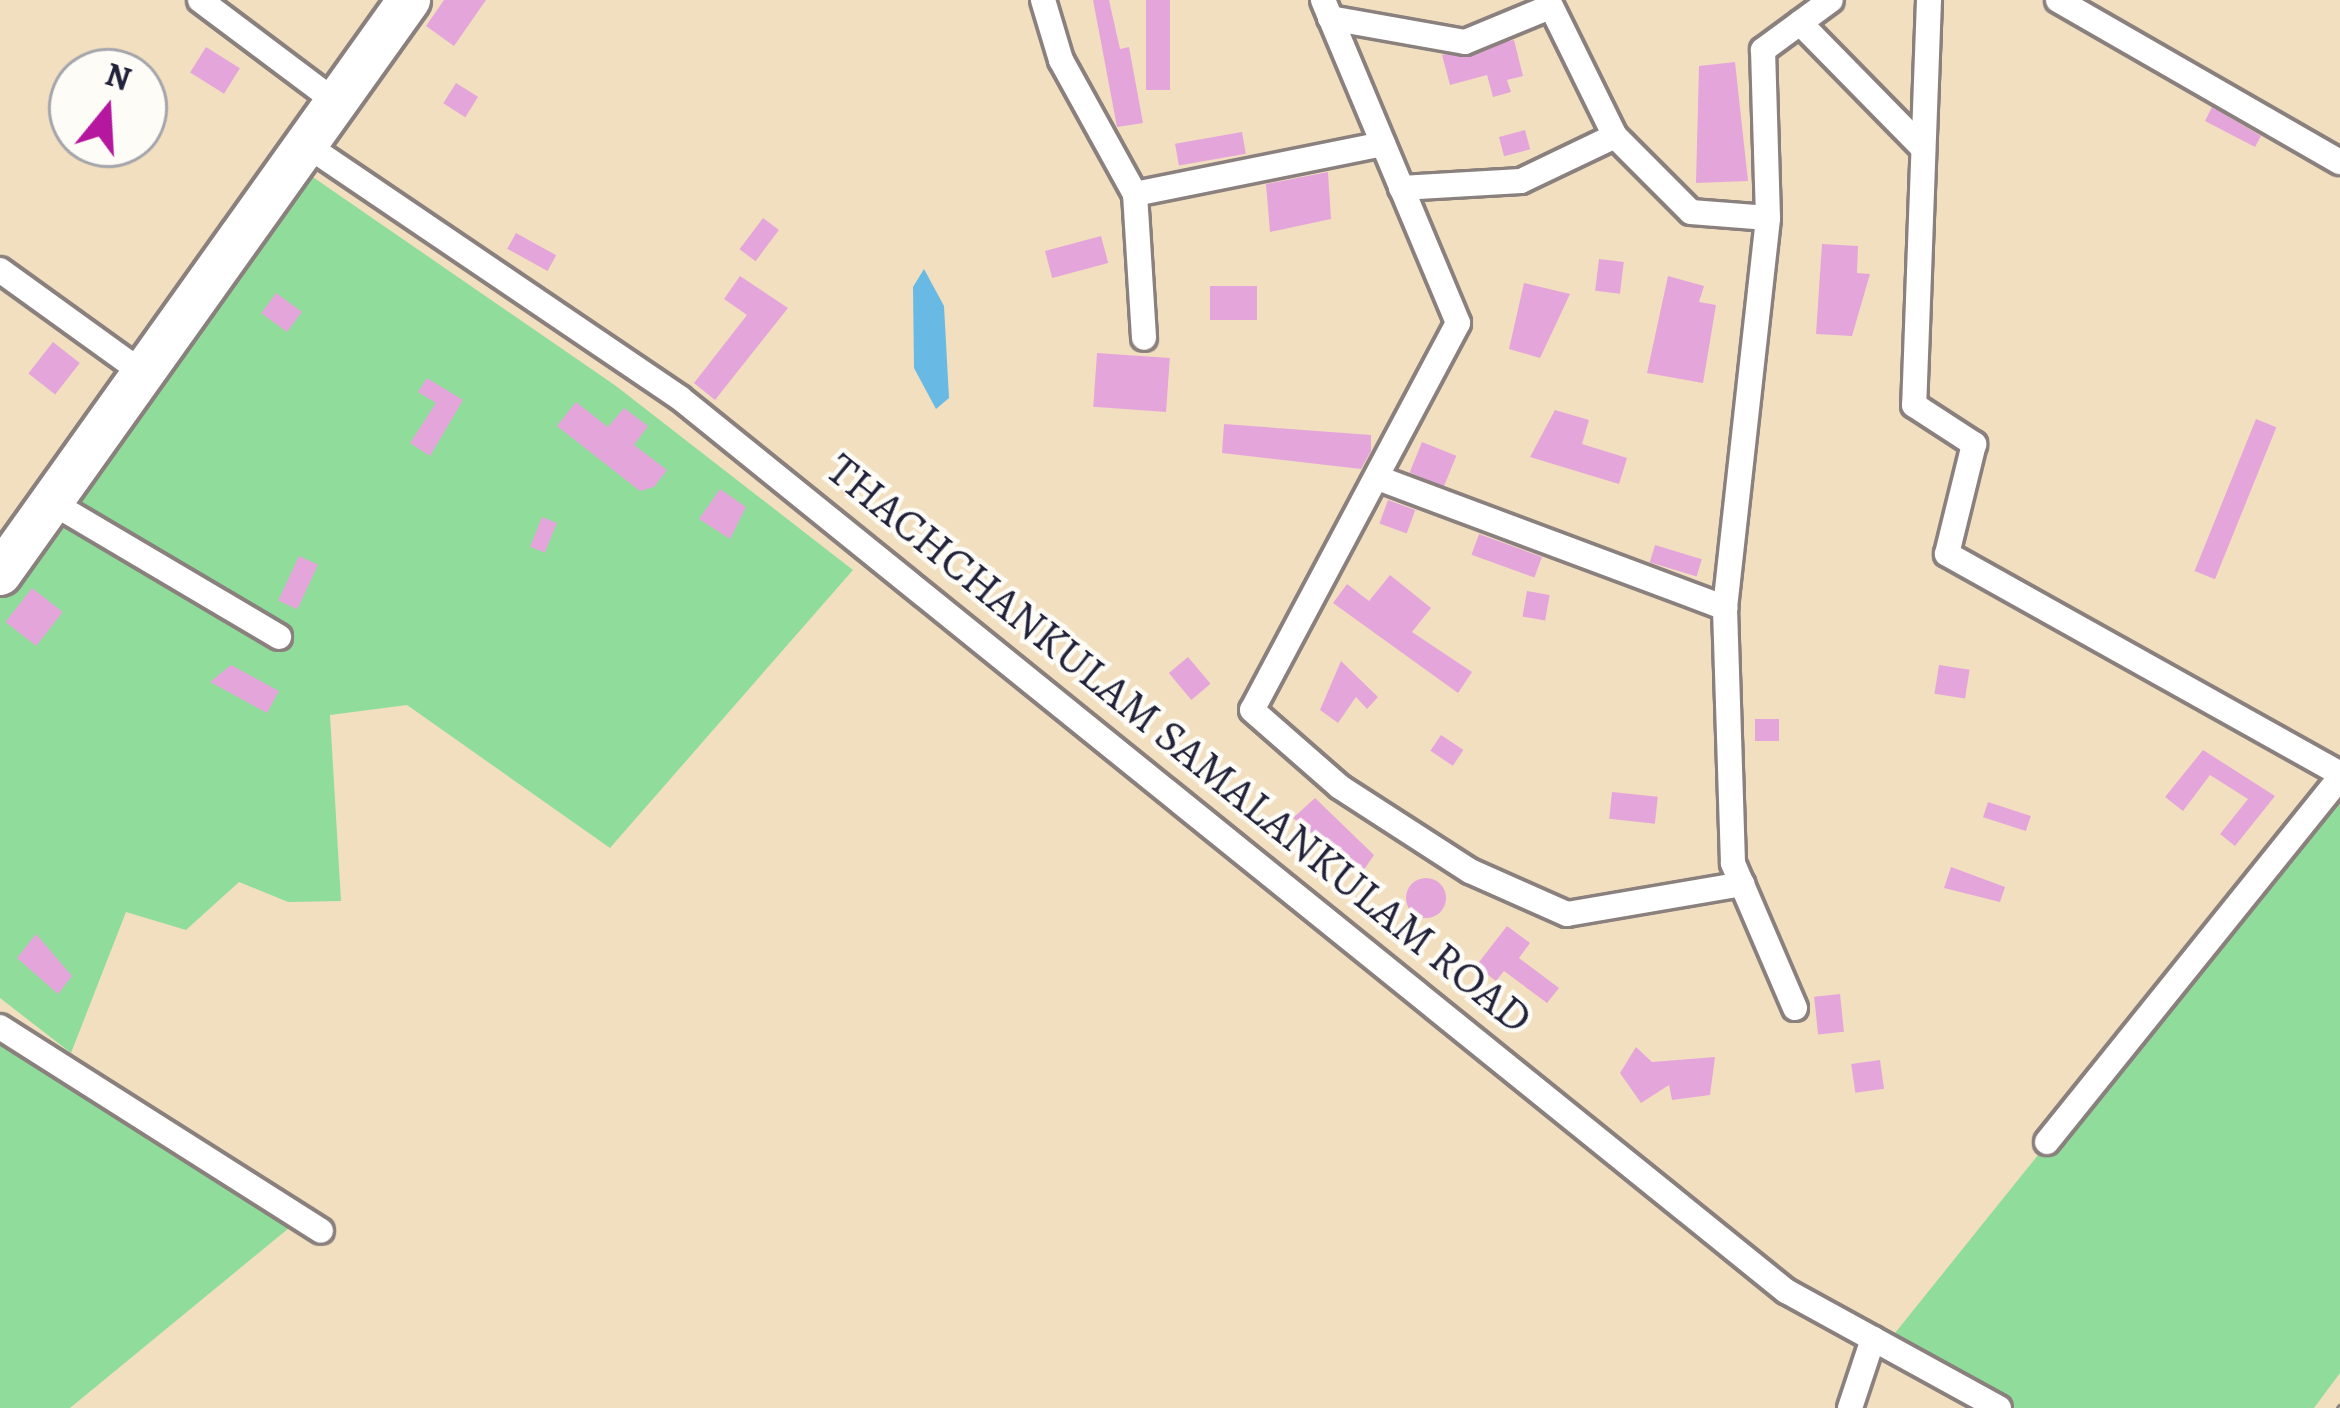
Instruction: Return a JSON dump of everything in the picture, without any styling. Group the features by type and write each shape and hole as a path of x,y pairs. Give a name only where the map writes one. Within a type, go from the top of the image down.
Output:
{"highway":[{"path":"0,574 410,0"}],"street":[{"path":"200,0 336,102"},
{"path":"1043,0 1061,60 1136,194 1144,338"},
{"path":"1795,1008 1742,884 1725,608 1768,218 1763,50 1832,0"},
{"path":"1929,0 1914,405 1974,444 1947,554 2340,776 2048,1142"},
{"path":"2059,0 2340,162"},
{"path":"1326,9 1465,42 1549,3 1615,136 1691,212 1768,218"},
{"path":"1326,9 1458,322 1252,710 1377,811 1567,914 1742,884"},
{"path":"1799,23 1924,148"},
{"path":"1401,188 1521,181 1615,136"},
{"name":"THACHCHANKULAM SAMALANKULAM ROAD","path":"305,144 680,398 1786,1291 1999,1408"},
{"path":"1136,194 1383,144"},
{"path":"0,270 142,373"},
{"path":"1378,478 1725,608"},
{"path":"51,502 279,637"},
{"path":"0,1028 321,1231"},
{"path":"1850,1408 1873,1339"}],"green space":[{"path":"307,173 616,386 853,570 610,848 407,705 330,715 341,901 288,902 239,882 186,930 126,912 71,1053 0,998 0,597"},
{"path":"2340,779 2340,1373 2314,1408 2008,1408 1887,1343"},
{"path":"0,1041 289,1228 70,1408 0,1408"}],"water":[{"path":"924,269 944,306 949,398 936,409 914,368 913,287"}],"building":[{"path":"444,0 486,0 454,46 426,26"},
{"path":"1093,0 1109,0 1120,49 1129,47 1143,123 1117,127"},
{"path":"1146,0 1170,0 1170,90 1146,90"},
{"path":"1514,40 1523,76 1507,80 1511,92 1493,97 1487,75 1450,85 1442,55"},
{"path":"206,47 240,68 224,94 190,72"},
{"path":"1735,62 1748,181 1696,183 1699,66"},
{"path":"456,83 478,97 465,117 443,103"},
{"path":"2212,107 2261,136 2255,147 2205,121"},
{"path":"1525,130 1530,149 1504,156 1499,137"},
{"path":"1242,132 1246,154 1179,165 1175,144"},
{"path":"1328,172 1331,219 1270,232 1266,184"},
{"path":"763,218 779,230 756,261 740,249"},
{"path":"516,233 556,255 548,271 507,249"},
{"path":"1101,236 1108,263 1052,278 1045,251"},
{"path":"1822,244 1858,246 1857,273 1870,274 1852,336 1816,334"},
{"path":"1599,259 1624,262 1620,294 1595,291"},
{"path":"740,276 788,308 715,400 694,383 747,315 724,299"},
{"path":"1668,276 1704,286 1699,302 1716,305 1703,383 1647,373"},
{"path":"1524,283 1570,294 1540,358 1509,349"},
{"path":"1210,286 1257,286 1257,320 1210,320"},
{"path":"276,293 302,312 287,332 261,313"},
{"path":"53,342 80,363 55,394 28,374"},
{"path":"1097,353 1170,358 1166,412 1093,407"},
{"path":"427,378 463,400 430,456 410,443 436,403 418,392"},
{"path":"576,402 608,427 624,408 648,426 634,445 667,470 654,487 640,491 557,426"},
{"path":"1555,410 1589,420 1582,444 1627,458 1619,484 1530,457"},
{"path":"2256,419 2276,427 2215,579 2195,571"},
{"path":"1224,424 1371,435 1371,451 1361,469 1222,453"},
{"path":"1422,442 1456,456 1444,486 1410,473"},
{"path":"720,489 746,507 730,539 699,519"},
{"path":"1388,500 1415,510 1407,533 1379,523"},
{"path":"542,517 557,523 545,553 530,547"},
{"path":"1479,534 1542,557 1534,578 1471,555"},
{"path":"1655,545 1702,559 1697,577 1650,562"},
{"path":"299,556 318,565 297,609 278,600"},
{"path":"1390,575 1431,608 1412,632 1472,672 1458,693 1333,603 1347,584 1369,601"},
{"path":"32,588 63,612 36,646 6,622"},
{"path":"1527,591 1550,595 1545,621 1522,617"},
{"path":"1188,657 1210,684 1191,700 1169,673"},
{"path":"1341,661 1378,697 1367,709 1356,697 1338,723 1320,710"},
{"path":"231,665 279,691 267,713 210,682"},
{"path":"1939,665 1970,670 1965,698 1934,694"},
{"path":"1755,719 1779,719 1779,741 1755,741"},
{"path":"1441,735 1463,750 1453,766 1430,751"},
{"path":"2203,750 2275,796 2235,846 2220,834 2248,799 2210,775 2183,811 2165,797"},
{"path":"1612,792 1658,797 1655,824 1609,819"},
{"path":"1315,798 1374,855 1361,874 1293,818"},
{"path":"1988,802 2031,816 2026,831 1983,817"},
{"path":"1951,867 2005,887 2000,902 1944,888"},
{"path":"1426,878 1440,884 1446,898 1440,912 1426,918 1412,912 1406,898 1412,884"},
{"path":"1507,926 1530,943 1519,958 1559,988 1547,1003 1504,971 1496,981 1476,966"},
{"path":"36,934 72,976 58,994 17,958"},
{"path":"1840,994 1844,1032 1818,1035 1814,997"},
{"path":"1636,1047 1652,1062 1715,1057 1710,1095 1672,1100 1669,1085 1641,1103 1620,1073"},
{"path":"1880,1060 1884,1089 1855,1093 1851,1064"}]}
